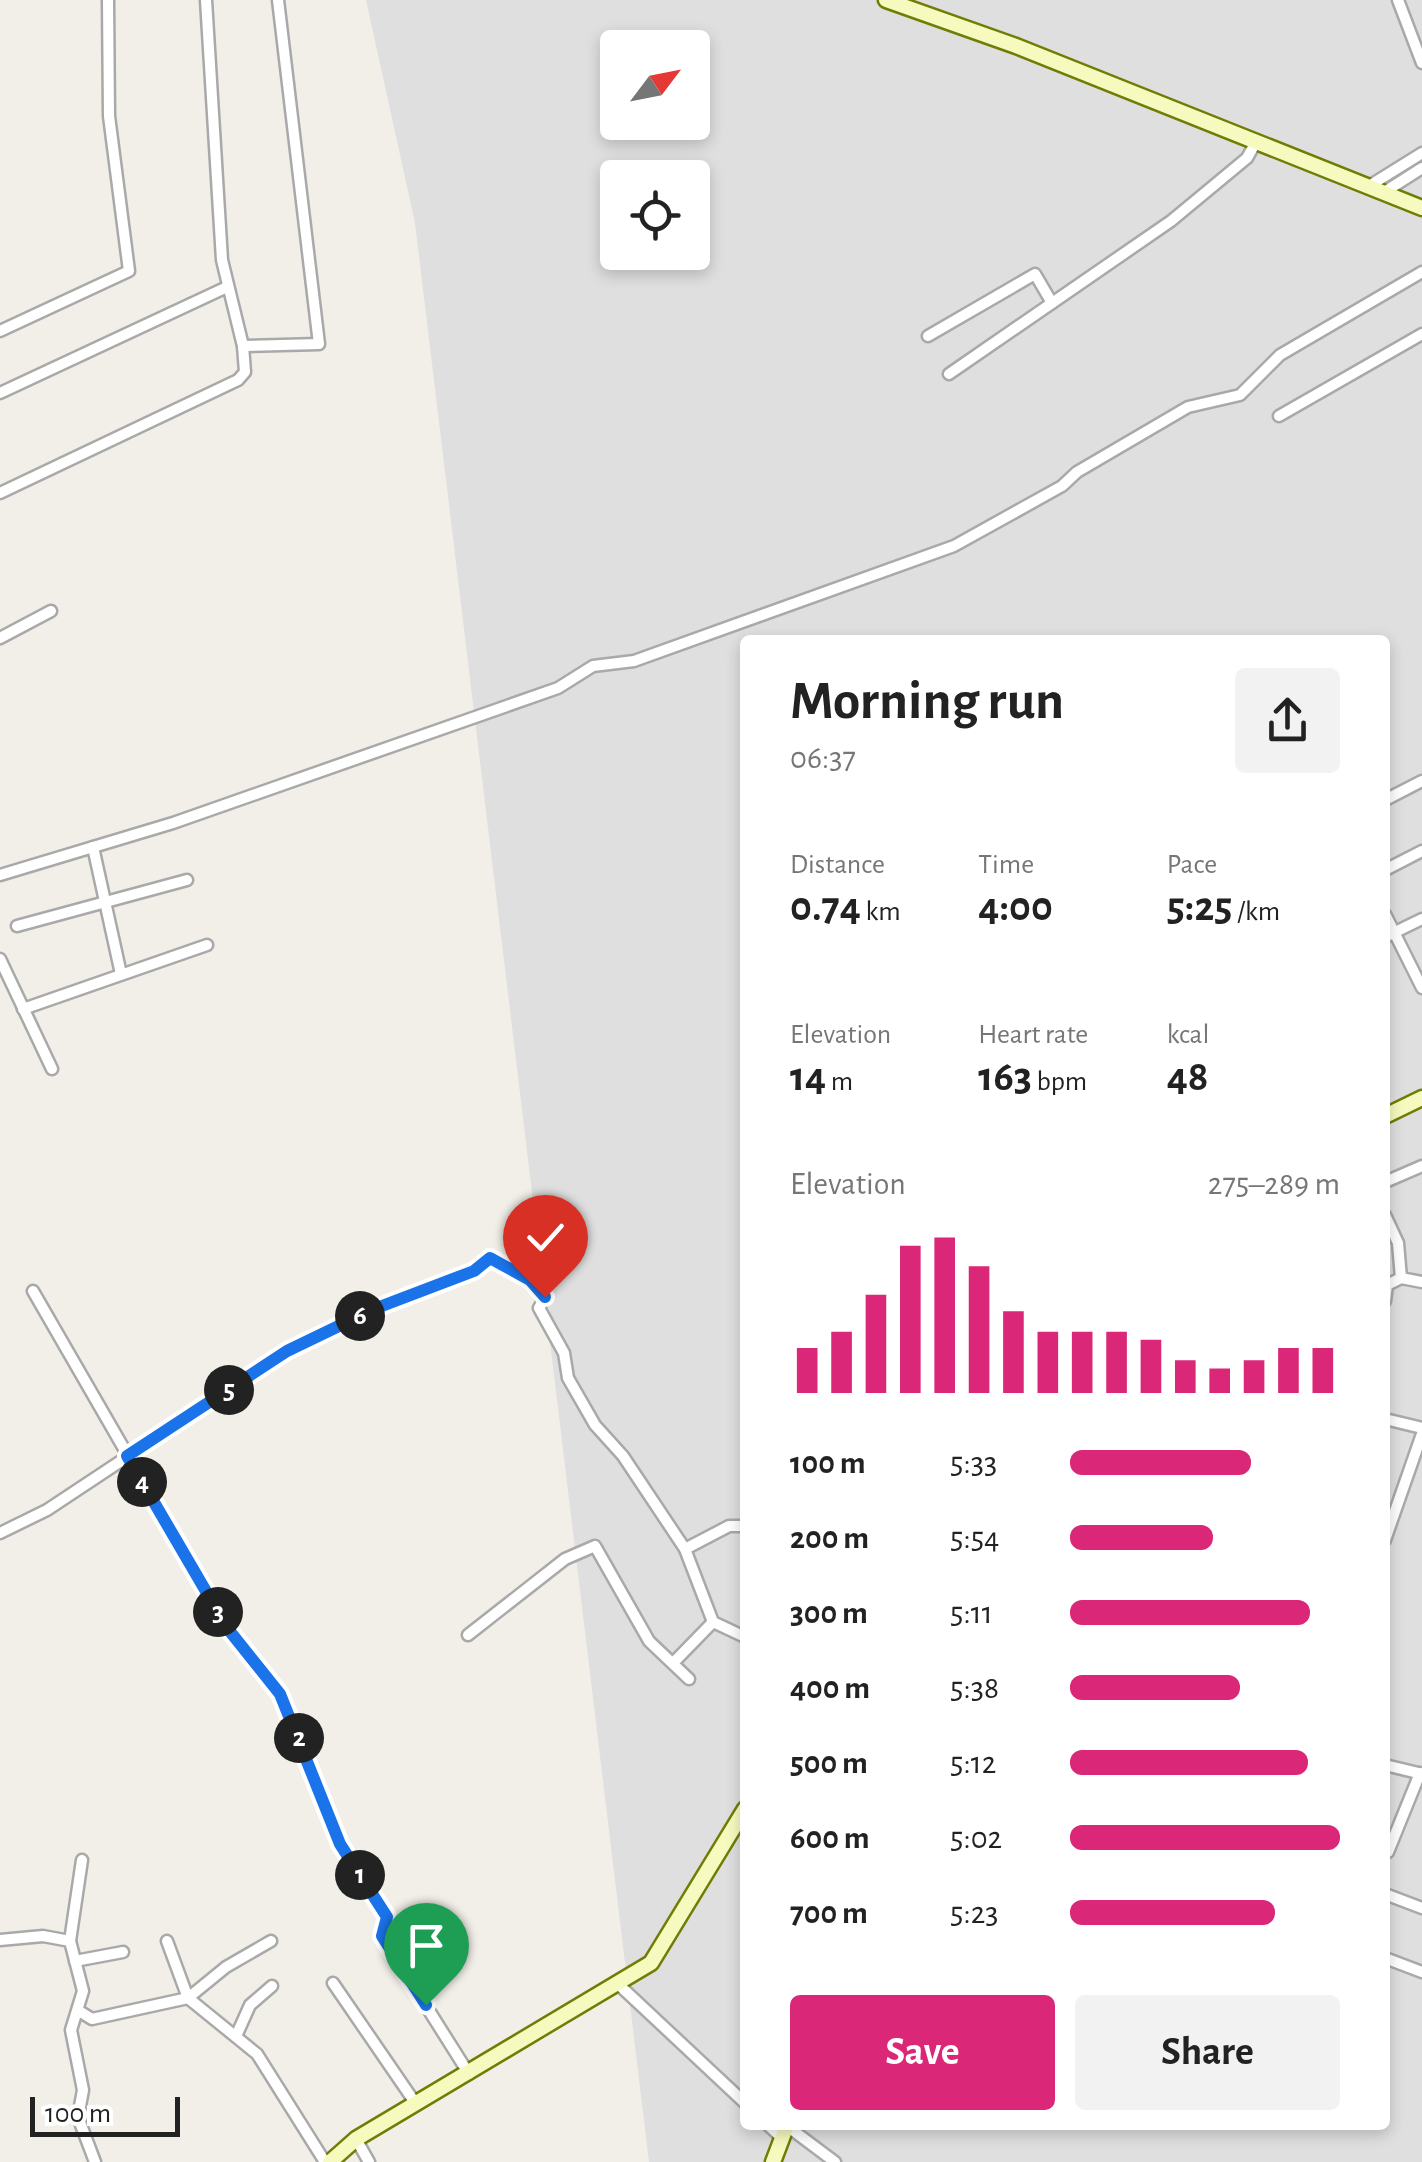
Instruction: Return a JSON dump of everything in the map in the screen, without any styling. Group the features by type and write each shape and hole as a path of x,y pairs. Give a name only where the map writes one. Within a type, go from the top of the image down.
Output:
{"street":[{"path":"0,331 130,271 109,116 108,0"},
{"path":"0,493 238,380 245,372 244,346 228,287 206,0"},
{"path":"244,346 319,344 278,0"},
{"path":"886,0 969,28 1422,208"},
{"path":"1398,0 1422,63"},
{"path":"949,374 1170,221 1248,158 1256,142"},
{"path":"1369,186 1422,153"},
{"path":"1386,191 1422,168"},
{"path":"0,875 93,847 558,688 593,666 634,662 954,546 1062,486 1077,472 1188,407 1240,395 1280,355 1422,272"},
{"path":"928,336 1035,274 1052,303"},
{"path":"0,393 228,287"},
{"path":"1279,416 1422,334"},
{"path":"0,638 50,611"},
{"path":"1390,797 1422,781"},
{"path":"93,847 121,974"},
{"path":"1390,868 1422,852"},
{"path":"17,926 187,880"},
{"path":"1422,918 1390,935 1422,988"},
{"path":"23,1008 207,944"},
{"path":"0,959 52,1069"},
{"path":"1390,1114 1422,1098"},
{"path":"1390,1180 1422,1166"},
{"path":"1390,1226 1398,1243 1401,1278"},
{"path":"0,1533 47,1510 287,1351 374,1309 474,1271 490,1258 530,1280 545,1297 539,1308 564,1352 568,1378 595,1425 623,1456 685,1549 713,1622 740,1635"},
{"path":"1390,1284 1401,1278 1422,1282"},
{"path":"32,1291 228,1629 280,1694 340,1844 387,1917 382,1936 469,2074"},
{"path":"1390,1421 1422,1431 1390,1525"},
{"path":"685,1549 729,1526 740,1526"},
{"path":"468,1635 564,1559 595,1546 649,1641 675,1661 688,1678"},
{"path":"675,1661 713,1622"},
{"path":"1390,1766 1421,1774 1390,1847"},
{"path":"167,1941 188,1998 236,2034 272,2075 286,2106 328,2162 356,2139 651,1963 740,1817"},
{"path":"82,1860 70,1941 83,1991 71,2030 83,2090 78,2116 95,2162"},
{"path":"1390,1896 1422,1908"},
{"path":"0,1940 43,1936 70,1941"},
{"path":"79,2012 92,2019 188,1998 226,1967 271,1941"},
{"path":"76,1961 123,1952"},
{"path":"1390,1960 1422,1972"},
{"path":"332,1983 416,2104"},
{"path":"618,1984 740,2098"},
{"path":"236,2034 250,2005 272,1986"},
{"path":"773,2162 786,2130 835,2162"},
{"path":"356,2139 369,2162"}],"shaded area":[{"path":"366,0 1422,0 1422,2162 649,2162 415,223"}],"route":[{"path":"426,2005 382,1936 387,1917 340,1844 280,1694 228,1629 127,1456 287,1351 374,1309 474,1271 490,1258 530,1280 545,1297"}]}
